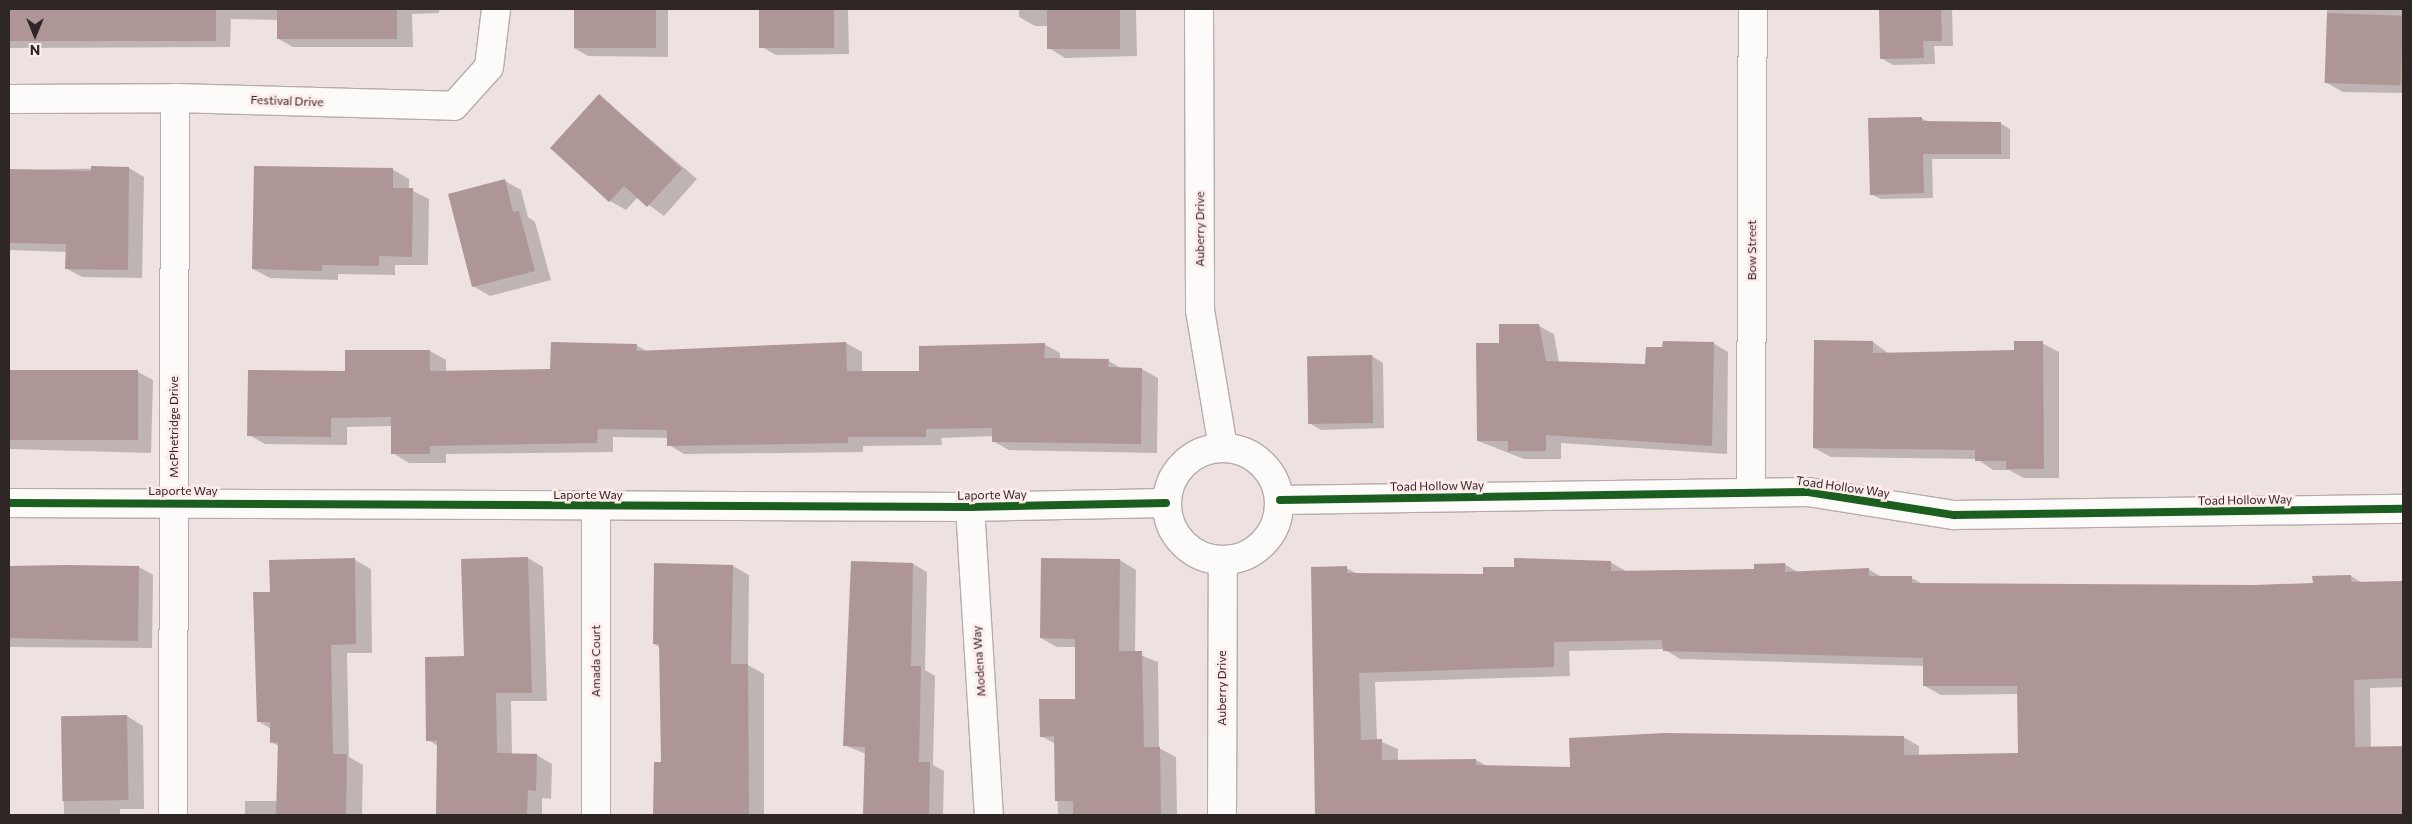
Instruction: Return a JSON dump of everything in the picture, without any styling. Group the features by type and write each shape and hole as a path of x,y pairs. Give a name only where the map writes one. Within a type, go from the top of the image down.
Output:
{"street":[{"name":"Festival Drive","path":"9,99 175,98 454,106 489,67 496,9"},
{"name":"Auberry Drive","path":"1199,9 1200,310 1223,448"},
{"name":"Bow Street","path":"1750,492 1753,9"},
{"name":"McPhetridge Drive","path":"173,815 175,98"},
{"path":"1223,448 1257,459 1274,478 1280,500 1274,530 1260,548 1242,558 1223,561 1202,556 1185,545 1173,530 1166,503 1174,476 1187,461 1223,448"},
{"name":"Toad Hollow Way","path":"1280,500 1808,492 1954,515 2403,509"},
{"name":"Laporte Way","path":"9,503 173,502 596,507 970,507 1166,503"},
{"name":"Amada Court","path":"596,507 596,815"},
{"name":"Modena Way","path":"970,507 989,815"},
{"name":"Auberry Drive","path":"1222,815 1223,561"}],"building":[{"path":"9,9 216,9 216,41 9,41"},
{"path":"277,9 397,9 397,39 277,39"},
{"path":"574,9 656,9 656,48 574,48"},
{"path":"759,9 834,9 834,48 759,48"},
{"path":"1047,9 1120,9 1120,49 1047,49"},
{"path":"1879,9 1941,9 1942,41 1923,41 1924,58 1880,59"},
{"path":"2327,13 2403,16 2401,86 2325,83"},
{"path":"599,94 682,169 647,207 624,186 609,202 550,148"},
{"path":"1922,117 1922,121 2001,122 2001,154 1923,154 1924,193 1870,195 1868,118"},
{"path":"91,166 129,167 128,270 65,269 66,244 9,243 9,169 91,171"},
{"path":"254,166 393,168 393,188 413,188 412,257 379,256 379,266 322,265 322,271 252,269"},
{"path":"505,179 513,212 519,211 535,271 472,287 448,194"},
{"path":"1499,324 1539,324 1546,361 1645,364 1646,347 1662,347 1663,341 1714,342 1712,446 1546,435 1546,451 1508,451 1508,441 1477,441 1476,343 1499,343"},
{"path":"1814,340 1873,341 1873,353 2014,350 2014,341 2043,341 2044,469 2006,469 2006,461 1975,461 1975,450 1813,448"},
{"path":"551,342 637,344 636,351 846,342 847,371 919,371 919,346 1045,343 1044,358 1109,359 1108,367 1142,368 1141,444 992,442 992,428 926,429 926,437 848,437 848,443 667,446 667,430 598,429 597,443 430,446 430,454 391,454 391,417 331,418 331,437 247,436 248,370 345,371 345,350 430,350 430,371 550,369"},
{"path":"1372,355 1373,423 1308,424 1307,356"},
{"path":"9,370 138,370 138,440 9,440"},
{"path":"528,557 532,693 496,693 497,753 537,754 536,791 528,790 527,815 436,815 437,741 426,741 425,657 464,656 461,559"},
{"path":"355,558 356,644 331,645 333,754 347,754 346,815 276,815 278,742 270,743 270,722 257,722 253,592 270,592 269,560"},
{"path":"1041,558 1120,559 1119,651 1142,651 1144,747 1160,747 1161,815 1073,815 1073,801 1055,801 1054,736 1040,737 1039,699 1075,699 1075,639 1040,638"},
{"path":"1514,558 1611,561 1611,571 1754,569 1754,564 1785,563 1785,572 1869,568 1869,576 1912,576 1912,583 2253,585 2313,583 2312,576 2351,575 2351,582 2403,581 2403,678 2354,680 2355,747 2403,746 2403,815 1315,815 1311,567 1347,566 1347,573 1483,574 1483,567 1514,567","holes":["1662,640 1663,651 1923,658 1923,686 2017,686 2018,753 1904,755 1904,736 1665,733 1569,738 1570,767 1476,765 1476,759 1382,760 1382,739 1361,740 1359,673 1554,667 1554,642"]},
{"path":"851,561 913,563 911,666 921,666 919,762 930,762 929,815 863,815 865,747 843,746"},
{"path":"654,563 733,565 731,664 748,664 749,815 653,815 654,762 661,762 659,644 653,644"},
{"path":"9,566 139,566 138,641 9,638"},
{"path":"127,715 128,800 62,801 61,716"}],"cycle path":[{"path":"1280,500 1808,492 1954,515 2403,509"},
{"path":"9,503 970,507 1166,503"}]}
